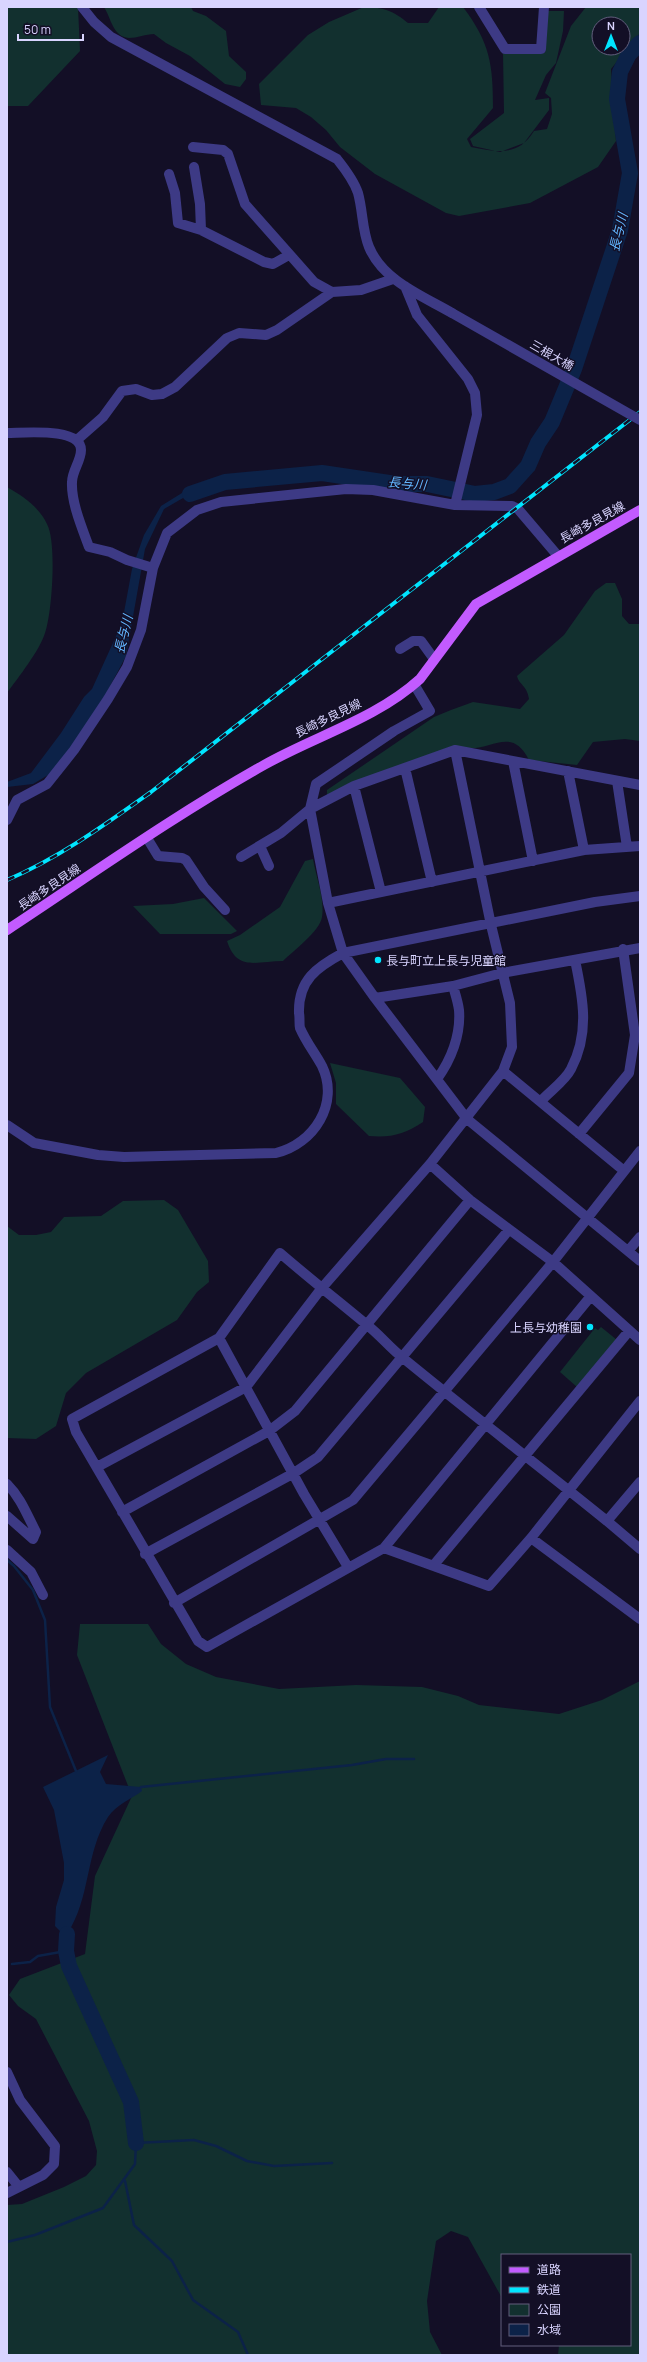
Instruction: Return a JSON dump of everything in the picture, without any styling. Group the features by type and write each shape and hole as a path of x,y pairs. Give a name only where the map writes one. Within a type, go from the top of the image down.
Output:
{"main road":[{"name":"長崎多良見線","path":"7,930 147,838 260,767 367,714 414,684 476,604 640,510"}],"street":[{"name":"三根大橋","path":"82,7 94,22 111,37 337,159 348,173 358,192 369,248 380,265 393,278 640,420"},
{"path":"479,7 505,49 541,49 544,7"},
{"path":"193,147 223,150 228,154 245,204 314,282 332,292"},
{"path":"194,167 200,204 201,230"},
{"path":"169,174 175,193 178,223 201,230 264,262 273,264 289,255"},
{"path":"78,440 103,417 122,391 136,389 152,395 162,394 175,387 227,338 239,333 266,335 332,292 361,290 393,278"},
{"path":"405,286 417,315 468,379 475,393 477,415 456,502"},
{"path":"7,433 54,433 78,440 81,443 81,452 72,481 73,501 89,547 110,552 127,560 152,567"},
{"path":"7,820 17,800 47,784 74,750 108,699 127,667 141,630 152,567 167,533 197,510 221,502 346,489 373,490 456,502 501,505 518,509 558,556"},
{"path":"400,650 413,641 421,641 434,659"},
{"path":"414,684 430,712 394,732 316,784 310,809 328,903 343,953 375,998 467,1119 640,1261"},
{"path":"97,1467 246,1387 321,1289 430,1164 467,1119 503,1071 512,1047 512,1022 455,750"},
{"path":"241,856 281,833 310,809 354,786 455,750 640,785"},
{"path":"513,761 533,861"},
{"path":"405,768 432,882"},
{"path":"568,771 584,850"},
{"path":"617,781 627,847"},
{"path":"354,786 381,892"},
{"path":"147,838 158,856 182,858 186,860 204,887 225,910"},
{"path":"260,846 270,866"},
{"path":"328,903 584,850 640,846"},
{"path":"7,1125 34,1144 98,1155 189,1156 276,1152 289,1150 308,1137 319,1123 326,1105 327,1083 322,1066 300,1027 301,998 311,975 320,966 343,953 491,925 595,902 640,896"},
{"path":"375,998 453,986 502,973 575,960 624,949 640,948"},
{"path":"579,1134 629,1073 635,1035 624,949"},
{"path":"541,1100 571,1070 584,1033 584,1002 575,960"},
{"path":"438,1079 449,1062 455,1044 459,1010 453,986"},
{"path":"503,1071 541,1100 623,1170"},
{"path":"174,1603 353,1500 553,1262 623,1170 640,1151"},
{"path":"430,1164 470,1200 508,1231 553,1262 640,1340"},
{"path":"122,1512 269,1431 295,1411 368,1325 470,1200"},
{"path":"145,1554 294,1473 318,1457 508,1231"},
{"path":"628,1252 640,1237"},
{"path":"591,1296 485,1423 384,1548 207,1647 198,1641 174,1603 76,1432 72,1419 219,1338 280,1253 321,1289 368,1325 402,1357 445,1390 485,1423 607,1521 640,1549"},
{"path":"433,1566 524,1454 629,1331"},
{"path":"219,1338 269,1431 294,1473 318,1520 348,1567"},
{"path":"384,1548 489,1586 531,1538 640,1401"},
{"path":"607,1521 640,1482"},
{"path":"7,1484 22,1501 26,1513 36,1532 33,1539 7,1516"},
{"path":"531,1538 640,1619"},
{"path":"7,1550 31,1572 43,1595"},
{"path":"7,2072 20,2100 55,2146 54,2164 43,2176 7,2193"},
{"path":"7,2172 19,2187"}],"green space":[{"path":"7,7 78,7 80,51 28,106 7,106"},
{"path":"104,7 191,7 193,11 206,16 226,31 229,56 246,72 246,79 240,87 225,84 190,56 166,43 154,34 132,38 124,37 116,31"},
{"path":"364,7 388,10 408,23 428,23 439,7 463,7 479,32 488,54 491,66 493,93 493,108 467,139 471,147 506,151 521,145 534,131 547,129 552,114 551,98 545,93 571,26 586,7 640,7 640,33 631,44 631,16 591,16 591,56 621,56 611,69 616,141 598,167 530,203 459,216 446,213 375,174 340,147 326,130 311,117 296,108 261,105 259,84 308,35 329,22"},
{"path":"548,11 564,11 563,31 556,63 546,75 535,100 549,98 549,110 524,143 500,152 473,146 470,139 504,113 503,53 545,53"},
{"path":"7,487 30,502 44,518 50,533 53,561 50,610 45,633 34,656 7,693"},
{"path":"606,583 615,583 622,599 622,616 629,624 640,624 640,741 625,739 593,742 577,765 529,760 516,744 509,742 501,742 477,748 468,748 327,798 327,790 434,717 473,702 520,709 529,699 527,691 517,676 564,635 595,591"},
{"path":"313,859 320,888 323,910 322,917 316,928 306,940 283,961 249,963 236,957 231,951 227,941 240,935 280,907 305,861"},
{"path":"204,898 237,931 231,934 160,934 133,906 173,904"},
{"path":"330,1063 400,1078 425,1107 423,1122 410,1130 391,1136 369,1136 336,1104 336,1083"},
{"path":"164,1200 178,1210 208,1261 209,1282 197,1292 177,1320 86,1373 66,1393 56,1426 36,1439 7,1438 7,1226 19,1235 36,1235 51,1232 64,1217 101,1216 123,1201"},
{"path":"601,1327 617,1340 577,1387 560,1372 595,1328 598,1330"},
{"path":"80,1624 148,1624 161,1644 186,1664 216,1677 279,1689 356,1685 422,1687 458,1696 479,1705 559,1714 602,1700 640,1681 640,2355 558,2355 559,2346 631,2346 631,2254 501,2254 501,2296 468,2237 451,2231 436,2241 427,2301 430,2332 442,2355 7,2355 7,2205 22,2204 64,2187 86,2176 96,2165 97,2151 89,2121 36,2019 18,2006 9,1995 20,1979 85,1954 95,1876 132,1796 77,1655"}],"water":[{"path":"214,487 183,498 164,509 145,549 126,656 99,707 53,772 33,784 7,787 7,782 31,773 61,733 84,697 92,689 122,623 132,569 144,535 161,506 190,488"},
{"path":"108,1755 100,1772 106,1784 141,1787 142,1791 120,1805 108,1817 95,1845 80,1906 75,1920 67,1934 62,1933 55,1926 56,1907 64,1880 64,1863 54,1810 43,1787"}],"waterway":[{"name":"長与川","path":"190,494 225,482 322,473 396,484 427,484 475,494 494,492 510,486 528,466 538,443 552,422 574,369 620,230 630,173 617,99 620,72 629,54 640,43"},
{"path":"7,1560 14,1566 33,1590 45,1620 50,1707 76,1771"},
{"path":"141,1787 352,1765 386,1759 414,1759"},
{"path":"67,1934 66,1951 69,1966 131,2102 136,2143"},
{"path":"12,1964 30,1962 38,1956 66,1951"},
{"path":"7,2242 35,2235 103,2208 135,2164 136,2143 194,2140 216,2146 247,2161 274,2166 332,2163"},
{"path":"125,2181 134,2225 172,2261 193,2300 238,2332 248,2355"}],"railway":[{"path":"7,880 64,851 151,792 640,412"}],"place":[{"name":"長与町立上長与児童館","path":"378,960"},
{"name":"上長与幼稚園","path":"590,1327"}]}
